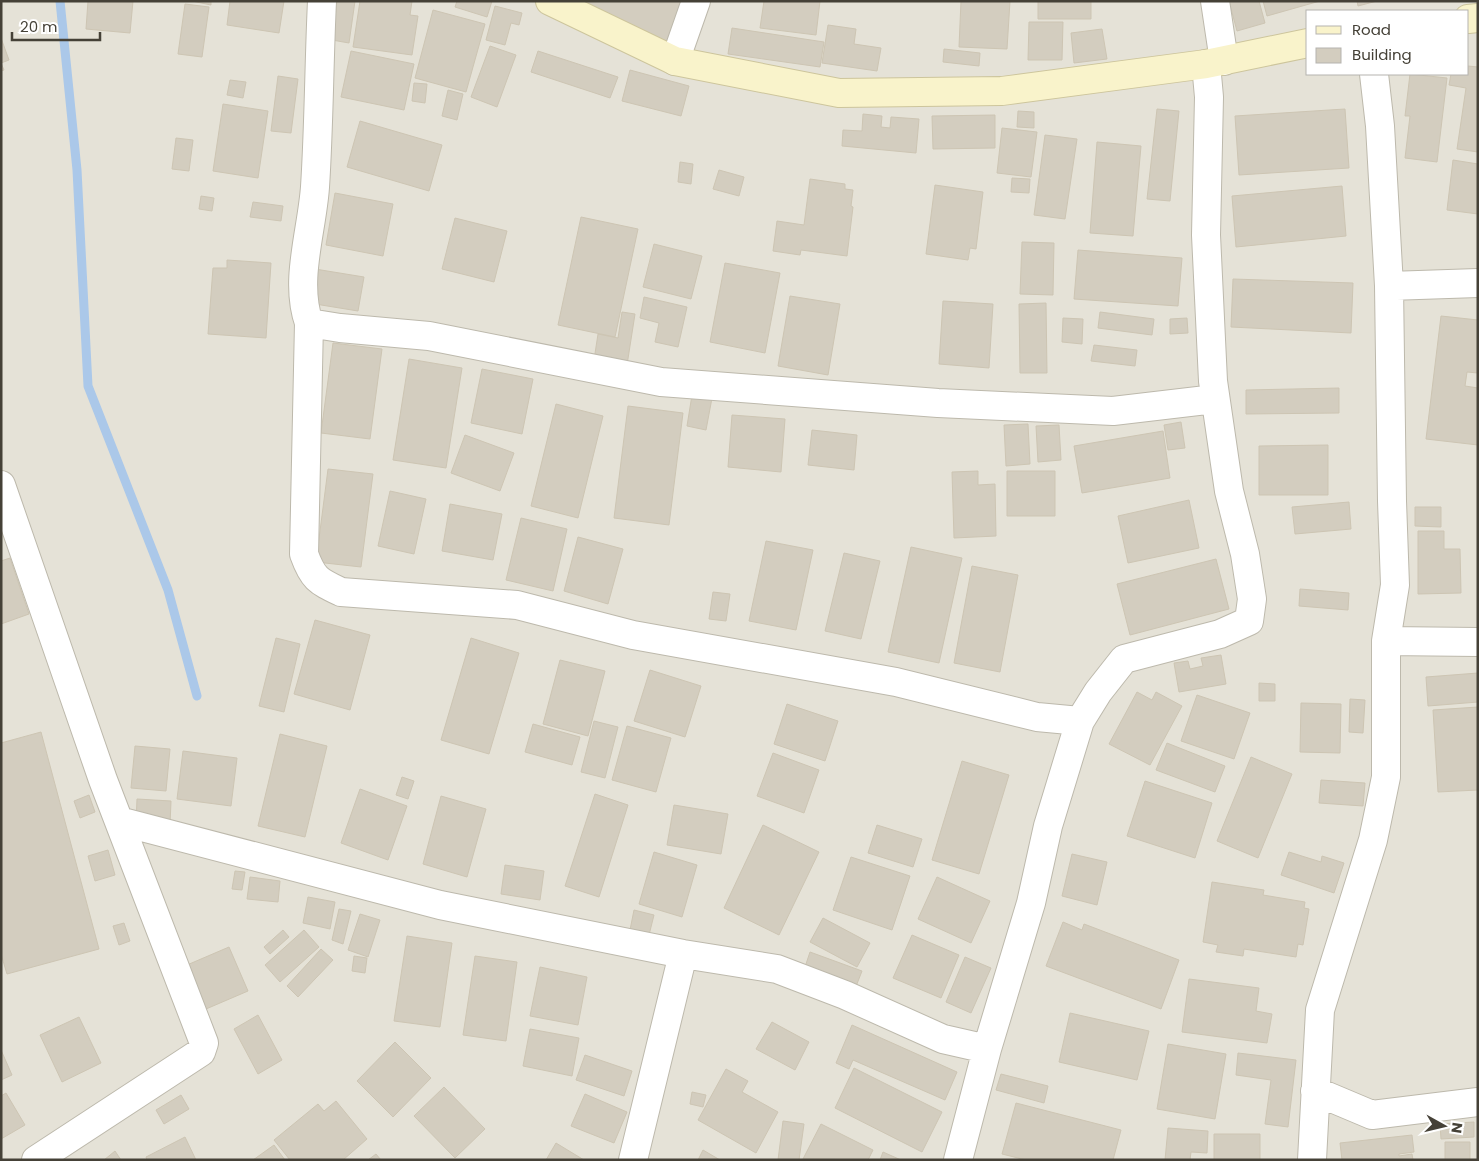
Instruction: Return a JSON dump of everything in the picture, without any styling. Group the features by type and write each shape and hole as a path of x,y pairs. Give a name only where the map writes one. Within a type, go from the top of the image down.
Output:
{"street":[{"path":"322,1 314,189 305,265 303,306 309,323 304,554 312,574 320,582 341,592 517,605 633,635 896,682 1037,717 1080,721"},
{"path":"550,1 675,61 839,93 1002,91 1215,62 1306,43"},
{"path":"675,61 696,1"},
{"path":"958,1160 987,1049 1031,903 1048,826 1080,721 1098,692 1124,660 1220,634 1249,620 1252,598 1251,590 1245,554 1229,491 1215,399 1206,235 1209,97 1215,62 1215,1"},
{"path":"1312,1160 1320,1010 1373,840 1386,777 1386,641 1395,586 1389,286 1380,126 1374,75"},
{"path":"1389,286 1478,284"},
{"path":"309,323 340,328 429,336 661,382 938,403 1113,411 1215,399"},
{"path":"1,485 119,821 204,1043 201,1052 36,1160"},
{"path":"1386,641 1478,642"},
{"path":"119,821 440,905 683,954 778,969 845,994 943,1038 987,1049"},
{"path":"634,1160 683,954"},
{"path":"1315,1091 1372,1115 1478,1102"}],"shaded area":[{"path":"1,1 1478,1 1478,1160 1,1160"}],"building":[{"path":"88,1 133,1 130,33 86,29"},
{"path":"192,1 211,1 211,5"},
{"path":"230,1 284,1 279,33 227,25"},
{"path":"337,1 355,1 349,43 332,40"},
{"path":"360,1 412,1 410,15 418,16 412,55 353,47"},
{"path":"457,1 492,1 487,17 455,7"},
{"path":"577,1 689,1 671,47"},
{"path":"764,1 820,1 816,35 760,28"},
{"path":"961,1 1010,1 1007,49 959,47"},
{"path":"1038,1 1091,1 1091,19 1038,19"},
{"path":"1229,1 1259,1 1265,23 1237,31"},
{"path":"1263,1 1320,1 1267,16"},
{"path":"1357,1 1377,1 1358,6"},
{"path":"185,4 209,7 202,57 178,54"},
{"path":"495,6 522,13 519,25 511,23 505,45 486,40"},
{"path":"433,10 485,24 466,92 415,78"},
{"path":"1029,22 1063,22 1062,60 1028,60"},
{"path":"828,25 856,29 854,44 881,48 877,71 822,63"},
{"path":"732,28 824,42 820,67 728,54"},
{"path":"1102,29 1107,59 1074,63 1071,33"},
{"path":"1,38 9,60 1,63"},
{"path":"490,46 516,55 497,107 471,97"},
{"path":"944,49 980,53 979,66 943,62"},
{"path":"351,51 414,64 404,110 341,97"},
{"path":"538,51 618,77 610,98 531,72"},
{"path":"1469,66 1478,67 1478,152 1457,149 1466,88 1449,85 1451,75 1469,75"},
{"path":"630,70 689,86 681,116 622,101"},
{"path":"1410,75 1447,78 1437,162 1405,158 1410,116 1405,116"},
{"path":"278,76 298,79 291,133 271,131"},
{"path":"230,80 246,82 243,98 227,95"},
{"path":"414,83 427,84 425,103 412,101"},
{"path":"448,90 463,94 457,120 442,116"},
{"path":"223,104 268,111 258,178 213,171"},
{"path":"1157,109 1179,111 1170,201 1147,199"},
{"path":"1345,109 1349,168 1239,175 1235,116"},
{"path":"1018,111 1034,112 1034,128 1017,127"},
{"path":"863,114 882,116 881,127 890,128 891,117 919,119 916,153 842,146 843,130 862,131"},
{"path":"995,115 995,148 933,149 932,116"},
{"path":"360,121 442,145 429,191 347,167"},
{"path":"1002,128 1037,132 1031,177 997,173"},
{"path":"1045,135 1077,139 1065,219 1034,215"},
{"path":"176,138 193,140 189,171 172,169"},
{"path":"1097,142 1141,146 1133,236 1090,233"},
{"path":"1453,160 1478,164 1478,214 1447,210"},
{"path":"680,162 693,164 691,184 678,182"},
{"path":"719,170 744,177 739,196 713,189"},
{"path":"1012,178 1030,179 1029,193 1011,192"},
{"path":"810,179 845,184 845,189 853,190 851,206 853,207 847,256 801,250 800,255 773,251 777,221 804,225"},
{"path":"935,185 983,192 976,249 970,248 968,260 926,254"},
{"path":"1342,186 1346,236 1236,247 1232,196"},
{"path":"335,193 393,204 383,256 326,245"},
{"path":"201,196 214,198 212,211 199,209"},
{"path":"253,202 283,206 281,221 250,217"},
{"path":"581,217 638,229 615,337 558,325"},
{"path":"455,218 507,231 494,282 442,269"},
{"path":"1022,242 1054,243 1053,295 1020,294"},
{"path":"654,244 702,256 691,299 643,287"},
{"path":"1078,250 1182,258 1178,306 1074,299"},
{"path":"227,260 271,263 266,338 208,334 213,268 227,268"},
{"path":"725,263 780,273 765,353 710,342"},
{"path":"315,269 364,277 358,311 309,303"},
{"path":"1233,279 1353,283 1351,333 1231,327"},
{"path":"790,296 840,304 828,375 778,366"},
{"path":"644,297 687,307 678,347 655,342 659,323 640,318"},
{"path":"943,301 993,304 989,368 939,364"},
{"path":"1046,303 1047,373 1020,373 1019,304"},
{"path":"622,312 635,314 627,365 594,360 598,334 618,338"},
{"path":"1100,312 1154,319 1152,335 1098,328"},
{"path":"1441,316 1478,320 1478,373 1467,372 1465,386 1478,388 1478,445 1426,439"},
{"path":"1063,318 1083,319 1082,344 1062,342"},
{"path":"1187,318 1188,333 1170,334 1170,319"},
{"path":"333,343 382,349 370,439 321,433"},
{"path":"1094,345 1137,350 1135,366 1091,361"},
{"path":"409,359 462,368 446,468 393,460"},
{"path":"482,369 533,379 522,434 471,423"},
{"path":"1339,388 1339,413 1246,414 1246,390"},
{"path":"692,395 712,398 706,430 687,426"},
{"path":"556,404 603,416 578,518 531,506"},
{"path":"628,406 683,413 669,525 614,518"},
{"path":"732,415 785,419 781,472 728,467"},
{"path":"1181,422 1185,448 1168,450 1164,425"},
{"path":"1028,424 1030,464 1006,466 1004,425"},
{"path":"1059,425 1061,460 1038,462 1036,426"},
{"path":"812,430 857,435 854,470 808,465"},
{"path":"1163,431 1170,478 1082,493 1074,446"},
{"path":"465,435 514,453 500,491 451,473"},
{"path":"1328,445 1328,495 1259,495 1259,446"},
{"path":"328,469 373,474 361,567 316,562"},
{"path":"978,471 978,485 995,484 996,536 954,538 952,472"},
{"path":"1007,471 1055,471 1055,516 1007,516"},
{"path":"390,491 426,499 414,554 378,546"},
{"path":"1189,500 1199,548 1128,563 1118,516"},
{"path":"1349,502 1351,529 1295,534 1292,507"},
{"path":"450,504 502,514 493,560 442,551"},
{"path":"1415,507 1441,507 1441,527 1415,526"},
{"path":"521,518 567,529 553,591 506,580"},
{"path":"1418,531 1444,531 1444,549 1460,549 1461,593 1418,594"},
{"path":"578,537 623,549 608,604 564,591"},
{"path":"766,541 813,550 796,630 749,621"},
{"path":"911,547 962,558 939,663 888,652"},
{"path":"844,553 880,561 861,639 825,631"},
{"path":"10,558 29,614 1,624 1,561"},
{"path":"1216,559 1229,609 1130,635 1117,584"},
{"path":"972,566 1018,575 1000,672 954,663"},
{"path":"1300,589 1349,593 1348,610 1299,606"},
{"path":"713,592 730,594 726,621 709,619"},
{"path":"315,620 370,635 350,710 294,694"},
{"path":"276,638 300,644 284,712 259,706"},
{"path":"471,638 519,653 489,754 441,740"},
{"path":"1221,655 1226,684 1179,692 1174,663 1188,661 1190,669 1203,666 1201,658"},
{"path":"560,660 605,671 588,736 543,724"},
{"path":"650,670 701,686 685,737 634,721"},
{"path":"1478,673 1478,702 1428,706 1426,677"},
{"path":"1259,683 1275,684 1275,701 1259,701"},
{"path":"1137,692 1152,700 1156,692 1182,706 1150,765 1109,744"},
{"path":"1197,695 1250,713 1234,759 1181,741"},
{"path":"1350,699 1365,700 1363,733 1349,732"},
{"path":"1301,703 1341,704 1340,753 1300,752"},
{"path":"787,704 838,721 825,761 774,744"},
{"path":"1478,707 1478,790 1438,792 1433,710"},
{"path":"594,721 618,727 605,778 581,772"},
{"path":"533,724 580,737 572,765 525,752"},
{"path":"627,726 671,738 656,792 612,780"},
{"path":"41,732 99,949 7,974 1,954 1,743"},
{"path":"280,734 327,746 305,837 258,826"},
{"path":"1167,743 1225,766 1215,792 1156,770"},
{"path":"135,746 170,749 166,791 131,788"},
{"path":"183,751 237,758 231,806 177,799"},
{"path":"773,753 819,770 804,813 757,796"},
{"path":"1251,757 1292,774 1258,858 1217,841"},
{"path":"962,761 1009,775 979,874 932,860"},
{"path":"402,777 414,781 408,799 396,795"},
{"path":"1321,780 1365,783 1363,806 1319,803"},
{"path":"1145,781 1212,803 1195,858 1127,836"},
{"path":"360,789 407,806 388,860 341,843"},
{"path":"595,794 628,805 599,897 565,886"},
{"path":"89,795 95,812 80,818 74,801"},
{"path":"441,796 486,809 467,877 423,864"},
{"path":"137,799 171,801 170,825 136,823"},
{"path":"674,805 728,814 721,854 667,845"},
{"path":"763,825 819,852 779,935 724,908"},
{"path":"877,825 922,839 913,867 868,853"},
{"path":"108,850 115,875 95,881 88,856"},
{"path":"654,852 697,865 682,917 639,904"},
{"path":"1289,852 1321,862 1322,856 1344,863 1334,893 1281,875"},
{"path":"1072,854 1107,862 1097,905 1062,896"},
{"path":"851,857 910,876 892,930 833,910"},
{"path":"505,865 544,871 540,900 501,894"},
{"path":"235,871 245,872 242,890 232,889"},
{"path":"250,877 280,881 278,902 247,899"},
{"path":"937,877 990,901 971,943 918,919"},
{"path":"1212,882 1264,890 1263,895 1305,902 1304,908 1309,909 1303,945 1298,944 1296,957 1244,949 1243,956 1216,952 1218,945 1203,942"},
{"path":"308,897 335,902 330,929 303,923"},
{"path":"339,909 351,911 343,944 332,940"},
{"path":"634,910 654,915 649,935 630,930"},
{"path":"360,914 380,920 368,957 348,950"},
{"path":"823,918 870,943 857,967 810,942"},
{"path":"1063,922 1082,930 1084,924 1179,960 1161,1009 1046,966"},
{"path":"124,923 130,941 119,945 113,926"},
{"path":"283,930 289,937 270,954 264,947"},
{"path":"304,930 319,947 280,982 265,965"},
{"path":"912,935 959,955 941,998 893,978"},
{"path":"407,936 452,943 440,1027 394,1021"},
{"path":"229,947 248,991 206,1009 187,965"},
{"path":"321,949 333,960 298,997 287,986"},
{"path":"810,952 862,971 855,989 804,970"},
{"path":"354,956 367,958 365,973 352,971"},
{"path":"475,956 517,962 506,1041 463,1035"},
{"path":"965,957 991,968 971,1013 946,1002"},
{"path":"540,967 587,977 578,1025 530,1016"},
{"path":"1189,979 1259,988 1256,1011 1272,1014 1267,1043 1182,1032"},
{"path":"1070,1013 1149,1031 1137,1080 1059,1062"},
{"path":"258,1015 282,1060 258,1074 234,1029"},
{"path":"79,1017 101,1063 62,1082 40,1035"},
{"path":"772,1022 809,1042 795,1070 756,1049"},
{"path":"852,1025 957,1072 945,1100 853,1060 849,1069 836,1063"},
{"path":"530,1029 579,1038 572,1076 523,1066"},
{"path":"395,1042 431,1078 393,1117 357,1081"},
{"path":"1168,1044 1226,1054 1215,1119 1157,1109"},
{"path":"1,1050 12,1075 1,1080"},
{"path":"1238,1053 1296,1060 1288,1127 1265,1124 1271,1080 1236,1075"},
{"path":"585,1055 632,1071 624,1096 576,1080"},
{"path":"854,1068 942,1112 922,1152 835,1108"},
{"path":"726,1069 748,1081 742,1092 778,1112 756,1153 698,1120"},
{"path":"1001,1074 1048,1086 1044,1103 996,1090"},
{"path":"444,1087 485,1129 455,1158 414,1116"},
{"path":"692,1092 706,1095 703,1107 690,1104"},
{"path":"6,1093 25,1125 1,1139 1,1096"},
{"path":"585,1094 627,1112 614,1143 571,1126"},
{"path":"181,1095 189,1109 164,1124 156,1110"},
{"path":"336,1101 367,1139 343,1160 290,1160 274,1140 318,1104 324,1111"},
{"path":"1016,1103 1121,1130 1113,1160 1026,1160 1002,1154"},
{"path":"783,1121 804,1124 799,1160 778,1160"},
{"path":"1474,1122 1474,1137 1441,1139 1440,1124"},
{"path":"821,1124 873,1150 868,1160 803,1159"},
{"path":"1168,1128 1208,1131 1207,1153 1191,1152 1190,1160 1165,1160"},
{"path":"1214,1134 1260,1134 1260,1160 1214,1160"},
{"path":"1412,1135 1414,1152 1399,1154 1399,1156 1412,1154 1413,1160 1342,1160 1340,1143"},
{"path":"185,1137 196,1160 147,1160 146,1157"},
{"path":"1445,1142 1470,1142 1470,1160 1445,1160"},
{"path":"556,1143 584,1160 546,1160"},
{"path":"274,1145 285,1160 253,1160"},
{"path":"703,1150 720,1160 698,1160"},
{"path":"115,1151 121,1160 104,1160"},
{"path":"883,1152 901,1160 880,1160"},
{"path":"376,1154 381,1160 368,1160"}],"waterway":[{"path":"60,1 77,170 88,386 168,590 197,696"}]}
